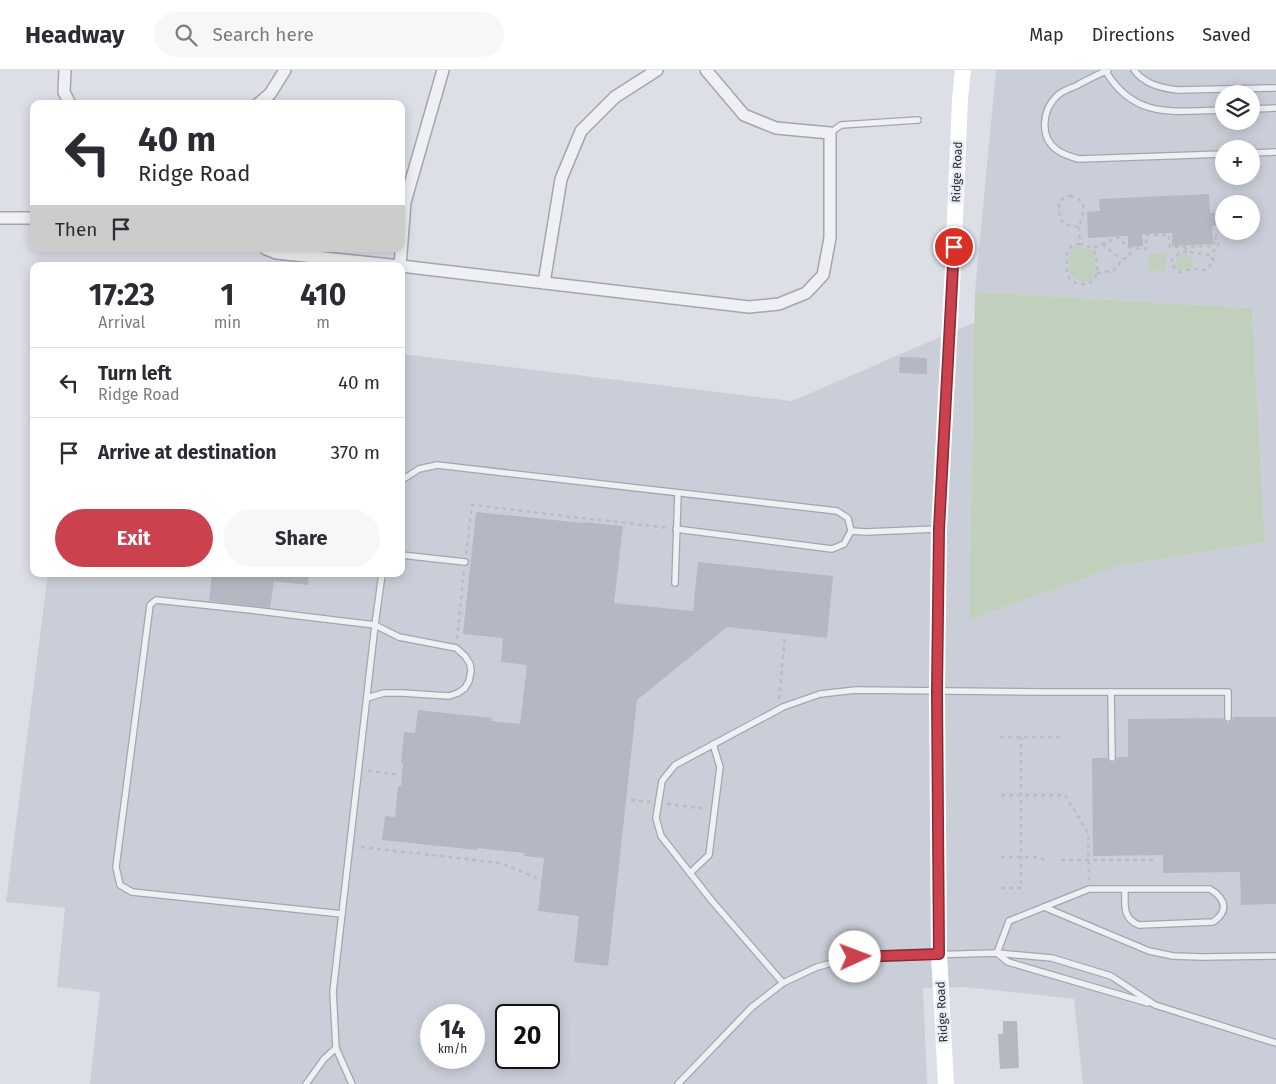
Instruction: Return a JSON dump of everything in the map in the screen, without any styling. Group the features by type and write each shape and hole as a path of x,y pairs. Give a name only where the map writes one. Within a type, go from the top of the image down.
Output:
{"street":[{"path":"65,70 64,92 68,100"},
{"path":"263,100 270,94 285,70"},
{"path":"405,202 444,70"},
{"path":"544,283 561,179 581,132 615,97 657,70"},
{"path":"405,266 749,307 780,304 806,293 823,275 830,238 830,133 776,128 744,116 706,70"},
{"name":"Ridge Road","path":"946,1084 939,954 937,691 939,529 963,70"},
{"path":"0,218 30,218"},
{"path":"274,252 363,262"}],"lane":[{"path":"1215,110 1157,110 1140,104 1125,96 1114,84 1106,70 1060,93 1052,101 1044,126 1048,138 1056,149 1068,156 1079,159 1215,154"},
{"path":"1134,70 1148,82 1162,88 1177,90 1276,88"},
{"path":"1260,109 1276,108"},
{"path":"830,133 841,125 918,120"},
{"path":"1260,153 1276,152"},
{"path":"405,478 419,469 437,466 837,511 848,518 851,532 844,544 832,549 676,529"},
{"path":"675,584 678,493"},
{"path":"851,532 939,529"},
{"path":"405,555 465,562"},
{"path":"352,1084 336,1048 333,992 382,577"},
{"path":"342,914 132,892 120,885 116,868 150,605 156,600 375,625 399,636 456,648 465,656 470,664 469,682 458,693 449,696 384,693 367,698"},
{"path":"783,983 712,901 661,836 656,818 662,781 676,765 783,707 820,694 856,690 1228,692 1228,718"},
{"path":"1111,692 1112,758"},
{"path":"690,873 709,855 720,767 713,744"},
{"path":"997,952 1009,922 1089,889 1125,889 1210,889 1218,894 1222,900 1223,909 1219,917 1213,922 1139,925 1133,923 1127,916 1125,889"},
{"path":"1044,907 1149,951 1173,956 1276,956"},
{"path":"997,952 1008,962 1276,1043"},
{"path":"678,1084 752,1007 783,983 817,966 855,957 997,952 1052,958 1111,976 1154,1005"},
{"path":"306,1084 324,1060 336,1048"}],"path":[{"path":"1079,227 1067,225 1060,218 1059,204 1063,198 1070,196 1078,198 1081,200 1084,208 1079,227 1080,244"},
{"path":"1093,248 1096,257 1097,273 1091,282 1085,285 1079,284 1072,280 1068,274 1067,254 1071,246 1080,244 1093,248 1119,237 1130,248 1146,249 1146,235 1169,235 1170,247 1214,246 1214,238"},
{"path":"1209,254 1213,262 1206,270 1192,269 1179,272 1173,268 1171,263 1181,252 1209,254 1216,248 1219,242 1214,238"},
{"path":"1102,244 1121,259 1128,258 1131,252 1130,248"},
{"path":"1185,247 1187,252"},
{"path":"1097,273 1113,270 1119,266 1121,259"},
{"path":"456,648 472,505 676,529"},
{"path":"783,707 779,699 785,636"},
{"path":"1000,737 1061,737"},
{"path":"1001,888 1021,888 1021,737"},
{"path":"359,770 400,775"},
{"path":"1001,795 1065,795 1088,833 1089,889"},
{"path":"631,800 715,811"},
{"path":"361,847 500,863 538,879"},
{"path":"1001,858 1034,857 1050,860"},
{"path":"1061,860 1157,860"}],"shaded area":[{"path":"996,70 1276,70 1276,1084 1083,1084 1074,999 965,987 923,988 927,1084 90,1084 100,992 57,987 65,908 6,902 48,577 405,577 405,354 792,401 975,322 969,620 1119,566 1265,542 1252,308 975,292"}],"green space":[{"path":"1075,247 1087,248 1093,253 1095,273 1087,282 1076,280 1070,274 1069,256"},
{"path":"1148,254 1166,254 1166,271 1148,271"},
{"path":"1183,254 1194,262 1189,269 1180,270 1175,262"},
{"path":"975,292 1252,308 1265,542 1119,566 969,620"}],"building":[{"path":"1209,194 1210,213 1215,213 1215,226 1212,226 1213,244 1172,246 1172,233 1142,234 1143,246 1128,247 1128,236 1088,238 1087,212 1100,211 1099,199"},
{"path":"900,357 927,358 927,374 899,373"},
{"path":"476,512 623,526 614,603 693,611 698,562 833,576 827,638 727,627 637,700 608,966 574,962 579,916 538,911 544,858 524,856 525,853 382,840 385,816 395,817 398,786 401,786 404,732 415,733 418,710 492,718 491,721 520,724 527,665 501,662 503,638 463,634"},
{"path":"212,577 309,577 308,585 274,581 270,608 209,601"},
{"path":"1233,717 1276,717 1276,904 1241,905 1240,872 1163,873 1163,855 1093,856 1092,758 1107,758 1109,762 1113,763 1117,757 1128,757 1128,719 1223,718 1228,723 1232,721"},
{"path":"1003,1021 1017,1021 1019,1068 1000,1069 998,1034 1003,1034"}],"route":[{"path":"855,957 939,954 937,691 939,529 954,247"}]}
